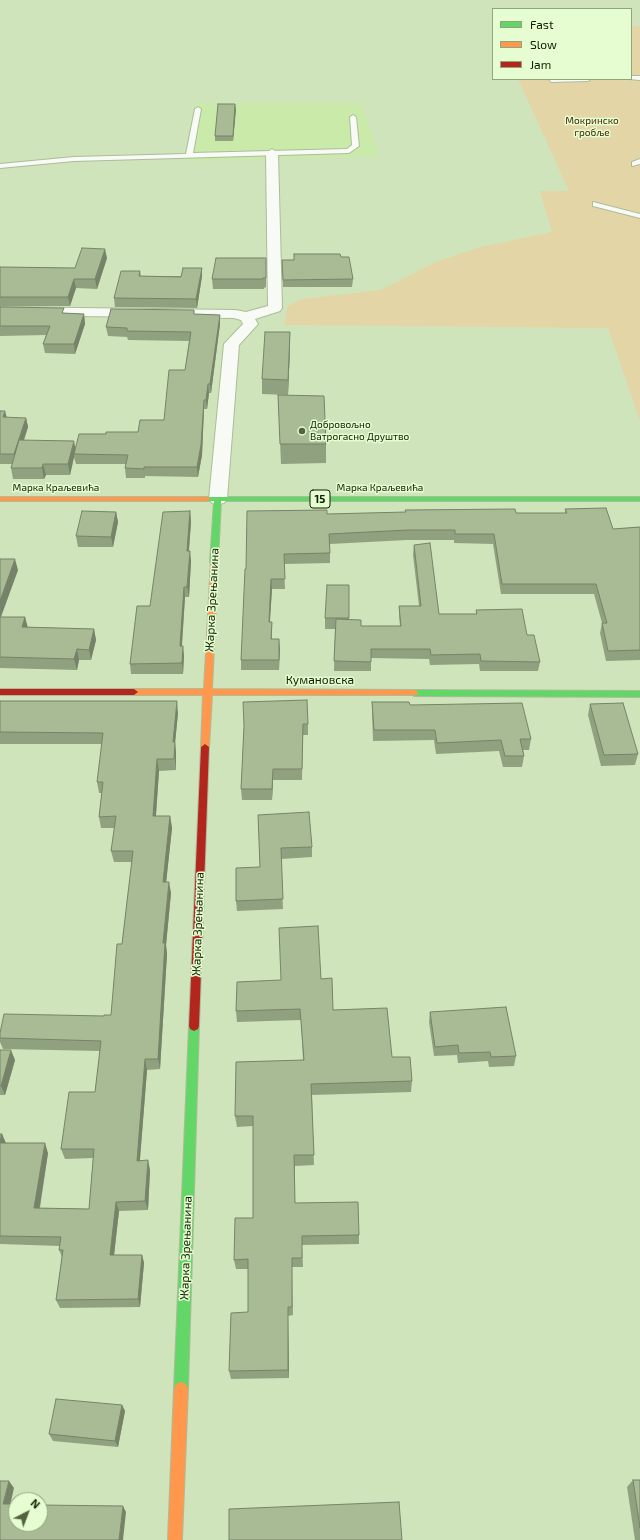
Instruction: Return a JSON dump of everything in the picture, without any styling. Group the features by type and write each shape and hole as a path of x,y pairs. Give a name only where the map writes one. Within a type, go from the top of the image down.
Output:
{"street":[{"path":"0,311 235,314 246,317 275,308 272,153"},
{"name":"Жарка Зрењанина","path":"175,1540 207,692 218,499 232,344 250,324 246,317"},
{"name":"Марка Краљевића","path":"0,499 640,498"},
{"name":"Кумановска","path":"0,692 640,694"}],"lane":[{"path":"189,156 198,109"},
{"path":"0,166 74,159 352,150 356,146 353,117"},
{"path":"596,204 640,216"}],"shaded area":[{"path":"195,103 361,103 379,156 184,161"}],"green space":[{"name":"Мокринско гробље","path":"632,26 640,26 640,421 608,328 284,325 288,306 302,299 381,290 436,262 477,248 552,232 540,191 569,191 518,80 632,80"}],"building":[{"path":"218,104 235,104 233,136 215,136"},
{"path":"82,248 105,249 95,279 74,279 68,297 0,297 0,267 75,268"},
{"path":"294,254 340,254 341,257 349,257 353,279 283,280 282,260 294,260"},
{"path":"216,258 266,258 266,278 212,279"},
{"path":"183,268 202,268 196,299 114,298 121,271 140,271 139,276 181,277"},
{"path":"0,307 64,308 62,313 84,314 74,344 43,344 50,326 0,326"},
{"path":"111,309 194,310 194,314 220,315 210,384 208,384 206,400 204,400 201,445 197,467 144,467 144,469 125,468 128,455 74,454 79,434 138,432 140,420 164,420 169,370 185,370 191,332 127,331 127,328 106,327"},
{"path":"265,332 290,332 288,380 262,379"},
{"path":"278,395 324,396 326,444 280,444"},
{"path":"0,411 5,411 3,417 26,418 14,454 0,454"},
{"path":"19,440 74,441 68,464 43,464 42,468 11,468"},
{"path":"606,508 613,529 640,527 640,650 608,651 602,623 607,623 596,584 502,584 494,534 455,534 455,530 408,530 329,534 330,553 284,554 285,579 271,579 269,622 272,622 271,639 279,639 279,660 241,660 246,569 247,511 327,510 327,514 406,512 405,510 515,509 516,513 567,513 565,509"},
{"path":"82,511 116,512 111,537 76,536"},
{"path":"190,511 187,551 190,551 187,587 184,587 180,646 183,646 182,663 130,664 137,606 150,606 163,512"},
{"path":"430,543 439,614 477,614 476,610 522,609 527,635 534,635 540,662 481,661 480,654 431,655 430,649 371,649 371,662 334,661 336,619 361,620 361,626 401,626 399,606 421,606 414,545"},
{"path":"0,559 15,559 0,601"},
{"path":"327,585 349,585 349,618 325,618"},
{"path":"0,617 25,617 22,627 94,629 89,650 77,649 74,659 0,657"},
{"path":"307,700 308,724 303,724 302,769 273,769 272,789 241,789 244,726 243,702"},
{"path":"0,701 177,701 173,742 175,742 174,759 157,759 153,816 170,816 163,882 169,882 163,943 165,943 158,1059 145,1059 137,1161 148,1160 145,1201 116,1202 110,1255 142,1255 138,1299 56,1300 63,1250 59,1250 61,1237 0,1236 0,1143 45,1143 34,1208 89,1209 94,1149 61,1149 69,1092 95,1092 101,1041 0,1038 0,1033 4,1014 111,1015 117,944 122,944 133,851 111,851 116,816 99,817 103,782 97,782 103,733 0,732"},
{"path":"372,702 409,702 410,705 522,703 531,739 520,739 524,756 505,756 501,740 437,743 435,730 374,730"},
{"path":"623,703 638,754 604,755 590,704"},
{"path":"309,812 312,847 281,848 283,899 236,901 236,868 260,867 258,815"},
{"path":"318,926 321,979 332,978 333,1010 387,1008 392,1057 410,1057 412,1081 311,1084 314,1155 294,1155 295,1203 358,1202 359,1235 302,1236 302,1258 292,1258 292,1307 288,1307 288,1370 229,1371 231,1313 248,1312 248,1259 234,1260 235,1218 253,1218 253,1116 235,1116 236,1062 304,1060 300,1009 236,1011 237,982 281,980 279,928"},
{"path":"506,1007 516,1056 491,1057 490,1052 459,1053 458,1045 435,1047 430,1012"},
{"path":"0,1050 11,1050 1,1086 0,1086"},
{"path":"56,1399 122,1405 115,1441 49,1434"},
{"path":"633,1480 640,1480 640,1528"},
{"path":"0,1481 9,1481 3,1504 8,1504 8,1532 48,1532 48,1505 123,1506 119,1540 0,1540"},
{"path":"399,1502 402,1540 229,1540 229,1509"}],"traffic: fast":[{"path":"207,499 640,499"},
{"path":"214,562 218,499"},
{"path":"414,693 640,694"},
{"path":"181,1389 194,1026"}],"traffic: slow":[{"path":"0,499 207,499"},
{"path":"205,747 214,562"},
{"path":"134,692 414,693"},
{"path":"175,1540 181,1389"}],"traffic: jam":[{"path":"0,692 134,692"},
{"path":"194,1026 205,747"}],"place":[{"name":"Добровољно Ватрогасно Друштво","path":"302,431"}]}
